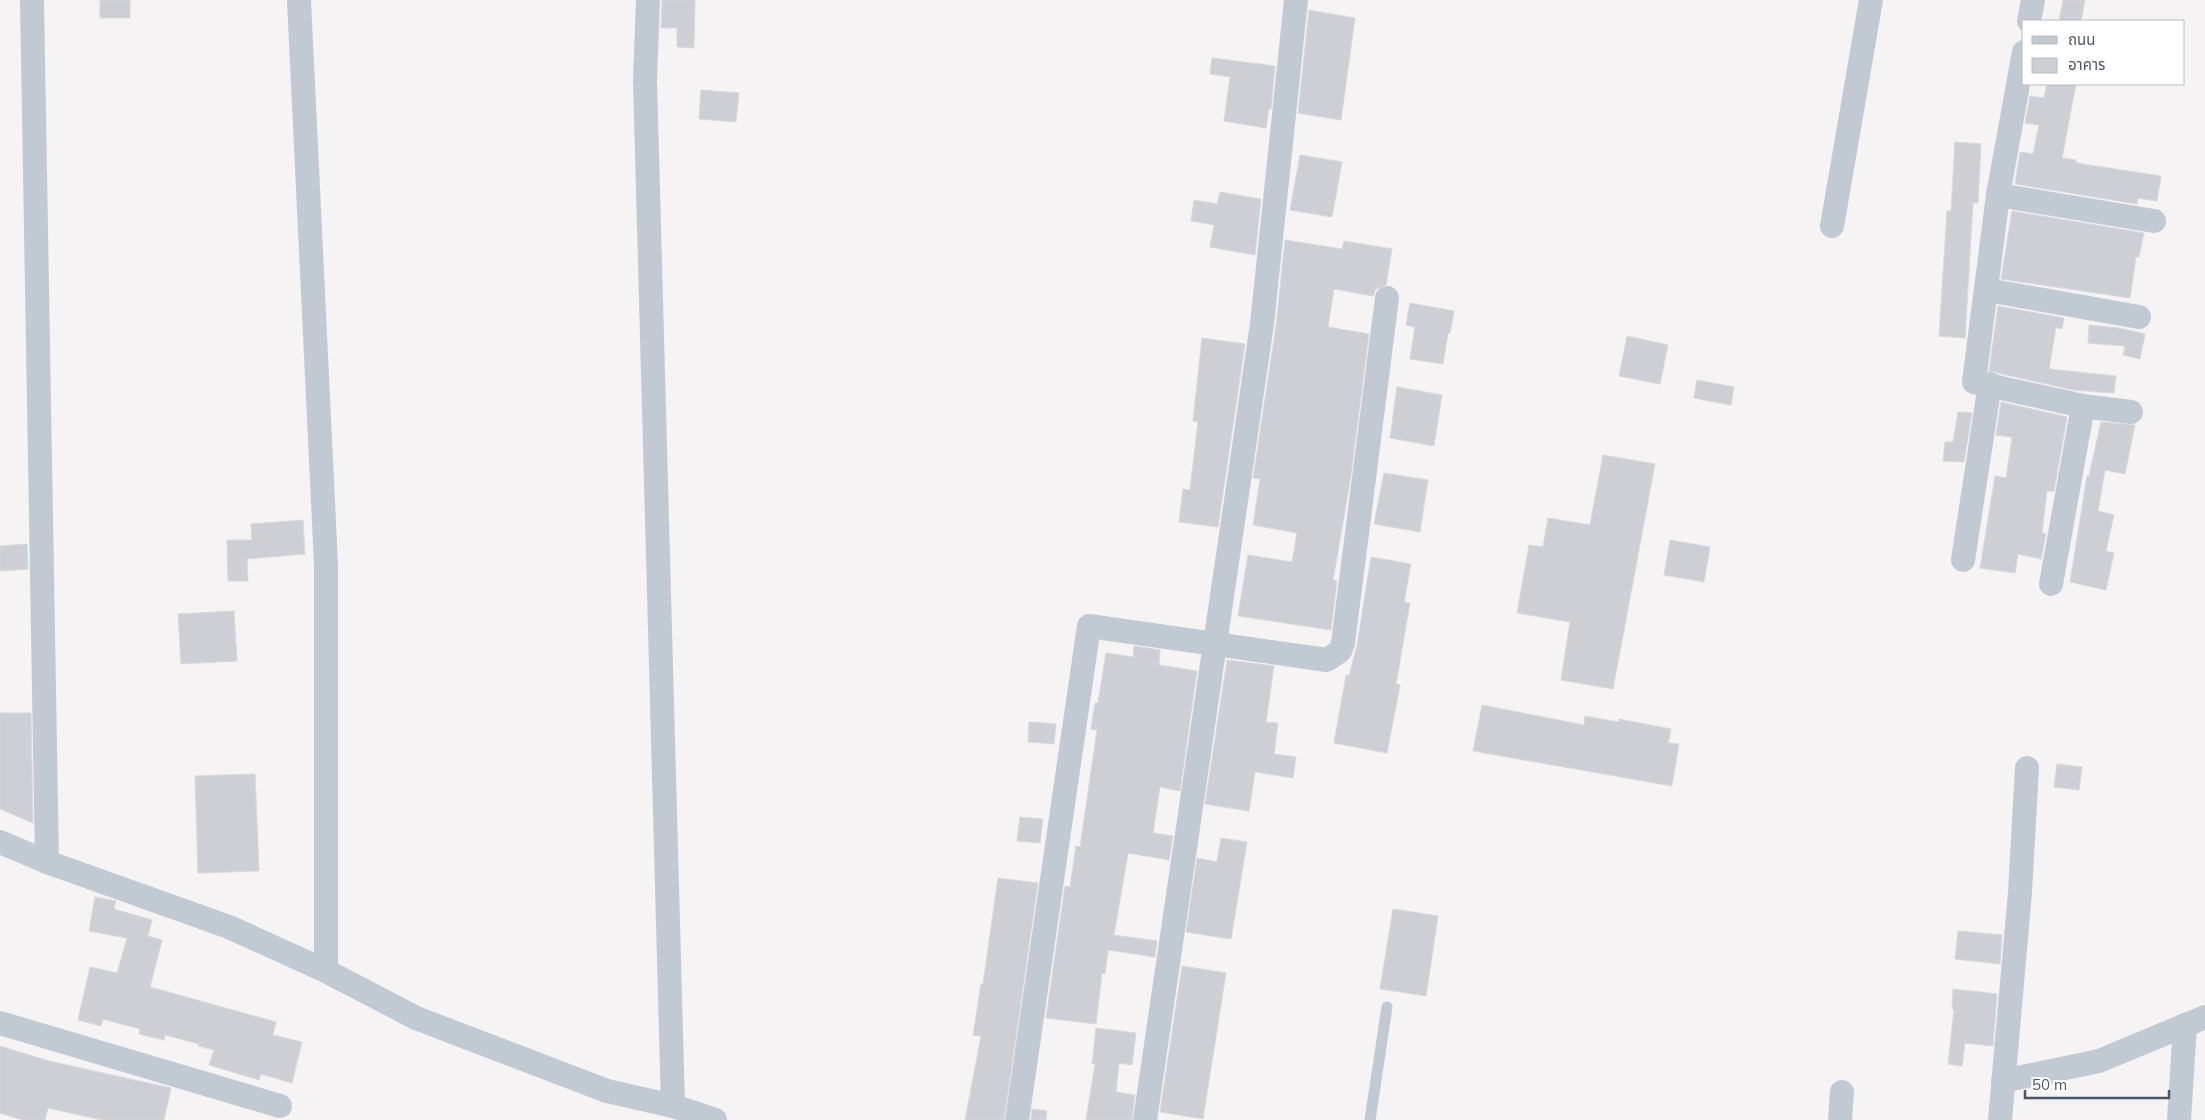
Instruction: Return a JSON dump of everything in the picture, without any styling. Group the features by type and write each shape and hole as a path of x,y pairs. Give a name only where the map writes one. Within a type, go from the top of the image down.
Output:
{"street":[{"path":"32,0 47,862"},
{"path":"299,0 326,566 326,971"},
{"path":"648,0 645,80 673,1106"},
{"path":"1145,1120 1262,324 1296,0"},
{"path":"1832,226 1870,0"},
{"path":"2029,20 2033,0"},
{"path":"2022,63 1998,195 1974,382 2083,406 2131,412"},
{"path":"1998,195 2154,221"},
{"path":"1987,290 2139,316"},
{"path":"1017,1120 1089,626 1327,660 1340,651 1387,298"},
{"path":"1963,560 1990,384"},
{"path":"2051,584 2083,406"},
{"path":"2000,1120 2020,892 2027,768"},
{"path":"0,842 47,862 230,927 326,971 416,1018 607,1091 673,1106 715,1120"},
{"path":"2003,1080 2100,1061 2195,1021"},
{"path":"2179,1120 2195,1021"},
{"path":"0,1023 280,1106"},
{"path":"1840,1120 1842,1092"}],"lane":[{"path":"1370,1120 1387,1006"}],"building":[{"path":"100,0 130,0 130,18 100,18"},
{"path":"662,0 695,0 694,48 677,47 677,28 661,28"},
{"path":"2063,0 2085,0 2081,20 2059,20"},
{"path":"1309,10 1355,18 1341,120 1298,113"},
{"path":"1212,58 1275,66 1271,109 1269,108 1266,128 1224,121 1230,77 1210,74"},
{"path":"2047,85 2076,85 2062,158 2076,160 2076,163 2161,176 2157,201 2138,198 2137,204 2015,184 2020,152 2033,154 2039,125 2025,123 2030,96 2044,98"},
{"path":"701,90 739,93 736,122 699,119"},
{"path":"1955,142 1981,144 1978,203 1973,203 1965,338 1939,336 1947,211 1951,211"},
{"path":"1300,155 1342,162 1332,217 1290,210"},
{"path":"1220,192 1261,199 1255,255 1210,247 1214,225 1191,221 1194,200 1217,204"},
{"path":"2012,211 2144,233 2139,257 2136,257 2130,298 2001,279"},
{"path":"1285,240 1342,249 1344,241 1392,249 1386,285 1376,289 1373,296 1334,289 1328,327 1369,334 1350,482 1333,580 1337,581 1331,630 1238,616 1248,555 1292,562 1297,533 1253,525 1260,479 1253,478 1276,326"},
{"path":"1410,303 1454,311 1443,364 1410,359 1415,327 1406,325"},
{"path":"1998,306 2064,318 2062,329 2056,327 2049,369 2116,376 2114,393 2073,390 1989,371"},
{"path":"2089,325 2119,328 2145,334 2140,359 2123,355 2125,346 2088,343"},
{"path":"1627,336 1668,345 1660,384 1619,376"},
{"path":"1202,338 1245,344 1218,527 1179,522 1183,489 1190,490 1198,422 1193,421"},
{"path":"1697,380 1734,387 1731,405 1694,398"},
{"path":"1397,387 1442,395 1434,446 1390,438"},
{"path":"2001,402 2067,417 2054,491 2047,491 2042,533 2046,534 2041,559 2018,554 2015,573 1980,568 1995,476 2006,478 2012,437 1996,435"},
{"path":"1958,412 1972,413 1964,462 1943,461 1945,442 1953,442"},
{"path":"2101,422 2135,425 2125,474 2105,470 2098,511 2114,515 2106,551 2114,553 2106,590 2070,582 2087,476 2089,476"},
{"path":"1603,455 1655,464 1613,689 1561,680 1570,622 1517,613 1529,545 1543,547 1548,518 1590,525"},
{"path":"1384,473 1428,480 1420,532 1374,524"},
{"path":"303,520 305,554 247,559 248,581 228,581 227,540 252,540 251,524"},
{"path":"1670,540 1710,547 1704,582 1664,575"},
{"path":"27,544 28,569 0,571 0,546"},
{"path":"1371,557 1411,564 1404,602 1410,603 1396,684 1400,685 1387,753 1334,743 1346,675 1349,676 1357,645"},
{"path":"234,611 237,661 181,664 178,614"},
{"path":"1134,646 1160,650 1159,665 1197,671 1180,791 1160,787 1153,833 1173,836 1169,860 1128,853 1114,935 1157,941 1155,957 1108,950 1105,974 1102,973 1096,1024 1046,1018 1065,886 1070,887 1076,846 1080,847 1097,730 1091,729 1095,703 1098,703 1106,653 1133,657"},
{"path":"1227,660 1274,666 1266,722 1278,723 1274,754 1296,757 1293,778 1255,772 1249,811 1205,804"},
{"path":"1482,705 1584,725 1585,716 1619,722 1619,719 1671,729 1668,743 1679,744 1672,786 1473,751"},
{"path":"0,713 31,713 33,823 0,809"},
{"path":"1029,722 1056,724 1054,744 1028,742"},
{"path":"2057,764 2082,767 2079,790 2054,787"},
{"path":"255,774 259,871 198,873 195,776"},
{"path":"1020,817 1043,819 1040,843 1017,841"},
{"path":"1221,838 1247,842 1231,939 1186,932 1197,858 1217,862"},
{"path":"998,878 1038,883 1004,1120 965,1120 981,1036 973,1035 981,984 983,984"},
{"path":"95,897 116,901 114,909 152,920 148,936 162,940 150,987 276,1022 273,1035 302,1042 292,1083 261,1074 259,1080 209,1065 214,1050 198,1046 199,1044 165,1035 164,1040 139,1034 140,1029 103,1019 101,1026 78,1020 90,967 117,973 127,938 89,931"},
{"path":"1393,909 1438,916 1426,996 1380,989"},
{"path":"1958,931 2002,935 2000,964 1955,959"},
{"path":"1182,966 1226,973 1203,1119 1160,1112"},
{"path":"1953,989 1997,994 1993,1046 1965,1043 1962,1066 1948,1064 1954,1009 1952,1009"},
{"path":"1096,1028 1136,1033 1132,1065 1119,1063 1116,1092 1135,1095 1132,1120 1086,1120 1095,1064 1092,1064"},
{"path":"0,1046 49,1061 171,1088 164,1120 102,1120 48,1108 45,1120 22,1120 0,1113"},
{"path":"1032,1109 1047,1111 1046,1120 1031,1120"}]}
